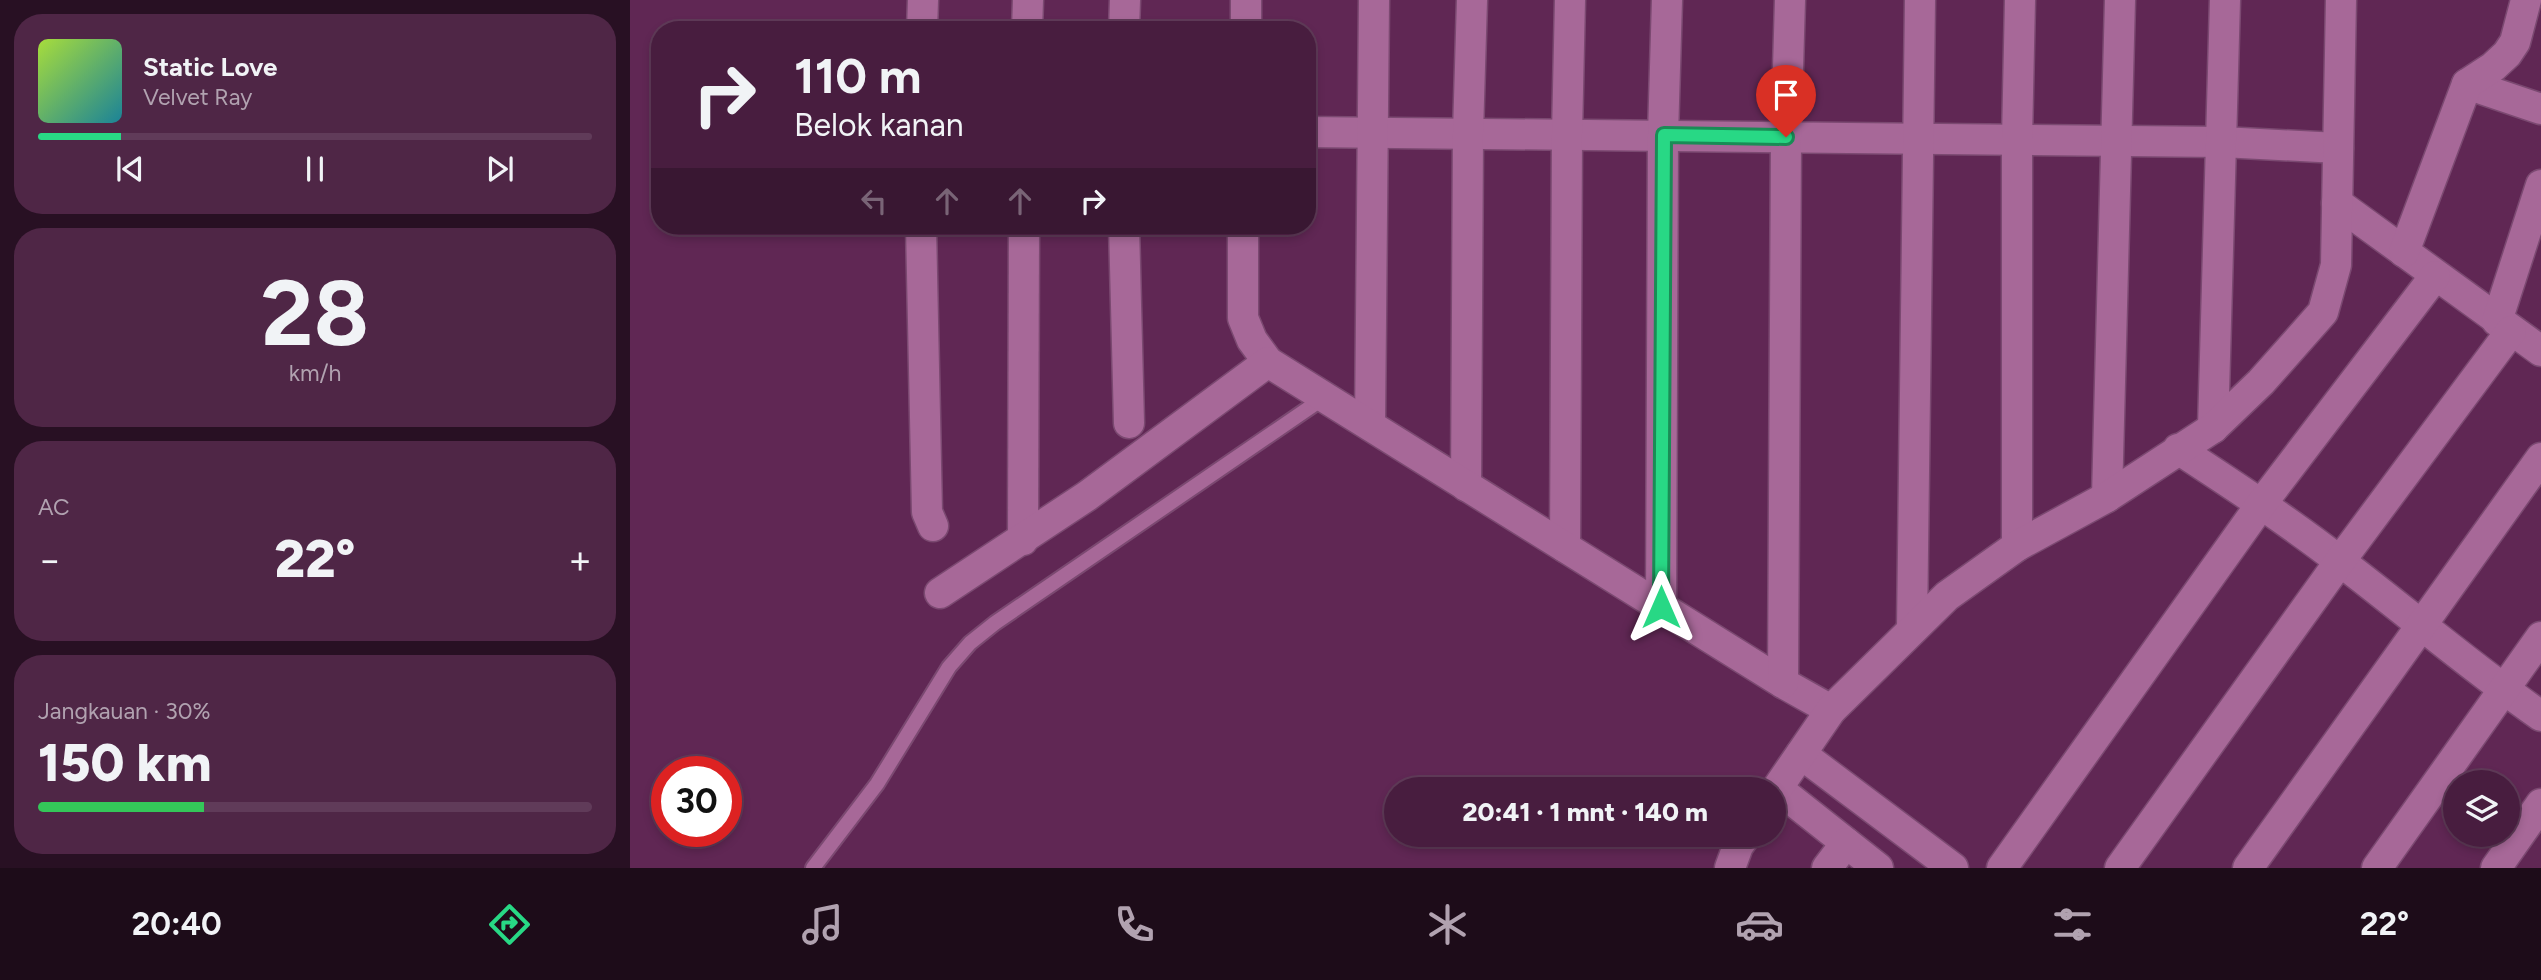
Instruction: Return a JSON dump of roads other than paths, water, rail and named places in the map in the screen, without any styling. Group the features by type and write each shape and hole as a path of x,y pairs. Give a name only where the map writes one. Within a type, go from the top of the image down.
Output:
{"street":[{"path":"922,21 923,0"},
{"path":"1027,21 1028,0"},
{"path":"1124,21 1125,0"},
{"path":"1245,21 1246,0"},
{"path":"1370,425 1374,0"},
{"path":"1466,486 1468,133 1472,0"},
{"path":"1565,547 1570,0"},
{"path":"1661,607 1667,0"},
{"path":"1783,683 1786,137 1790,0"},
{"path":"1912,629 1920,0"},
{"path":"2017,546 2017,139 2020,0"},
{"path":"2107,496 2120,0"},
{"path":"2213,428 2225,0"},
{"path":"1785,777 1831,710 1947,596 2017,546 2107,496 2213,428 2261,382 2323,312 2336,265 2341,0"},
{"path":"2404,252 2467,84 2507,54 2515,42 2526,0"},
{"path":"2467,84 2541,109"},
{"path":"1316,132 2117,140 2338,148"},
{"path":"2120,868 2504,326 2541,185"},
{"path":"2337,204 2541,351"},
{"path":"922,235 927,512 933,526"},
{"path":"1023,540 1024,235"},
{"path":"1124,235 1129,423"},
{"path":"1243,235 1243,318 1252,340 1268,362 1783,683 1831,710"},
{"path":"2002,868 2262,503 2435,276"},
{"path":"940,593 1087,496 1268,362"},
{"path":"2178,449 2262,503 2541,716"},
{"path":"2248,868 2541,458"},
{"path":"2377,868 2541,637"},
{"path":"1801,754 1953,868"},
{"path":"1786,798 1878,868"},
{"path":"2496,868 2541,804"},
{"path":"1827,868 1846,843"},
{"path":"1730,868 1738,847"}],"lane":[{"path":"813,868 877,784 949,667 970,643 995,623 1325,397"}]}
